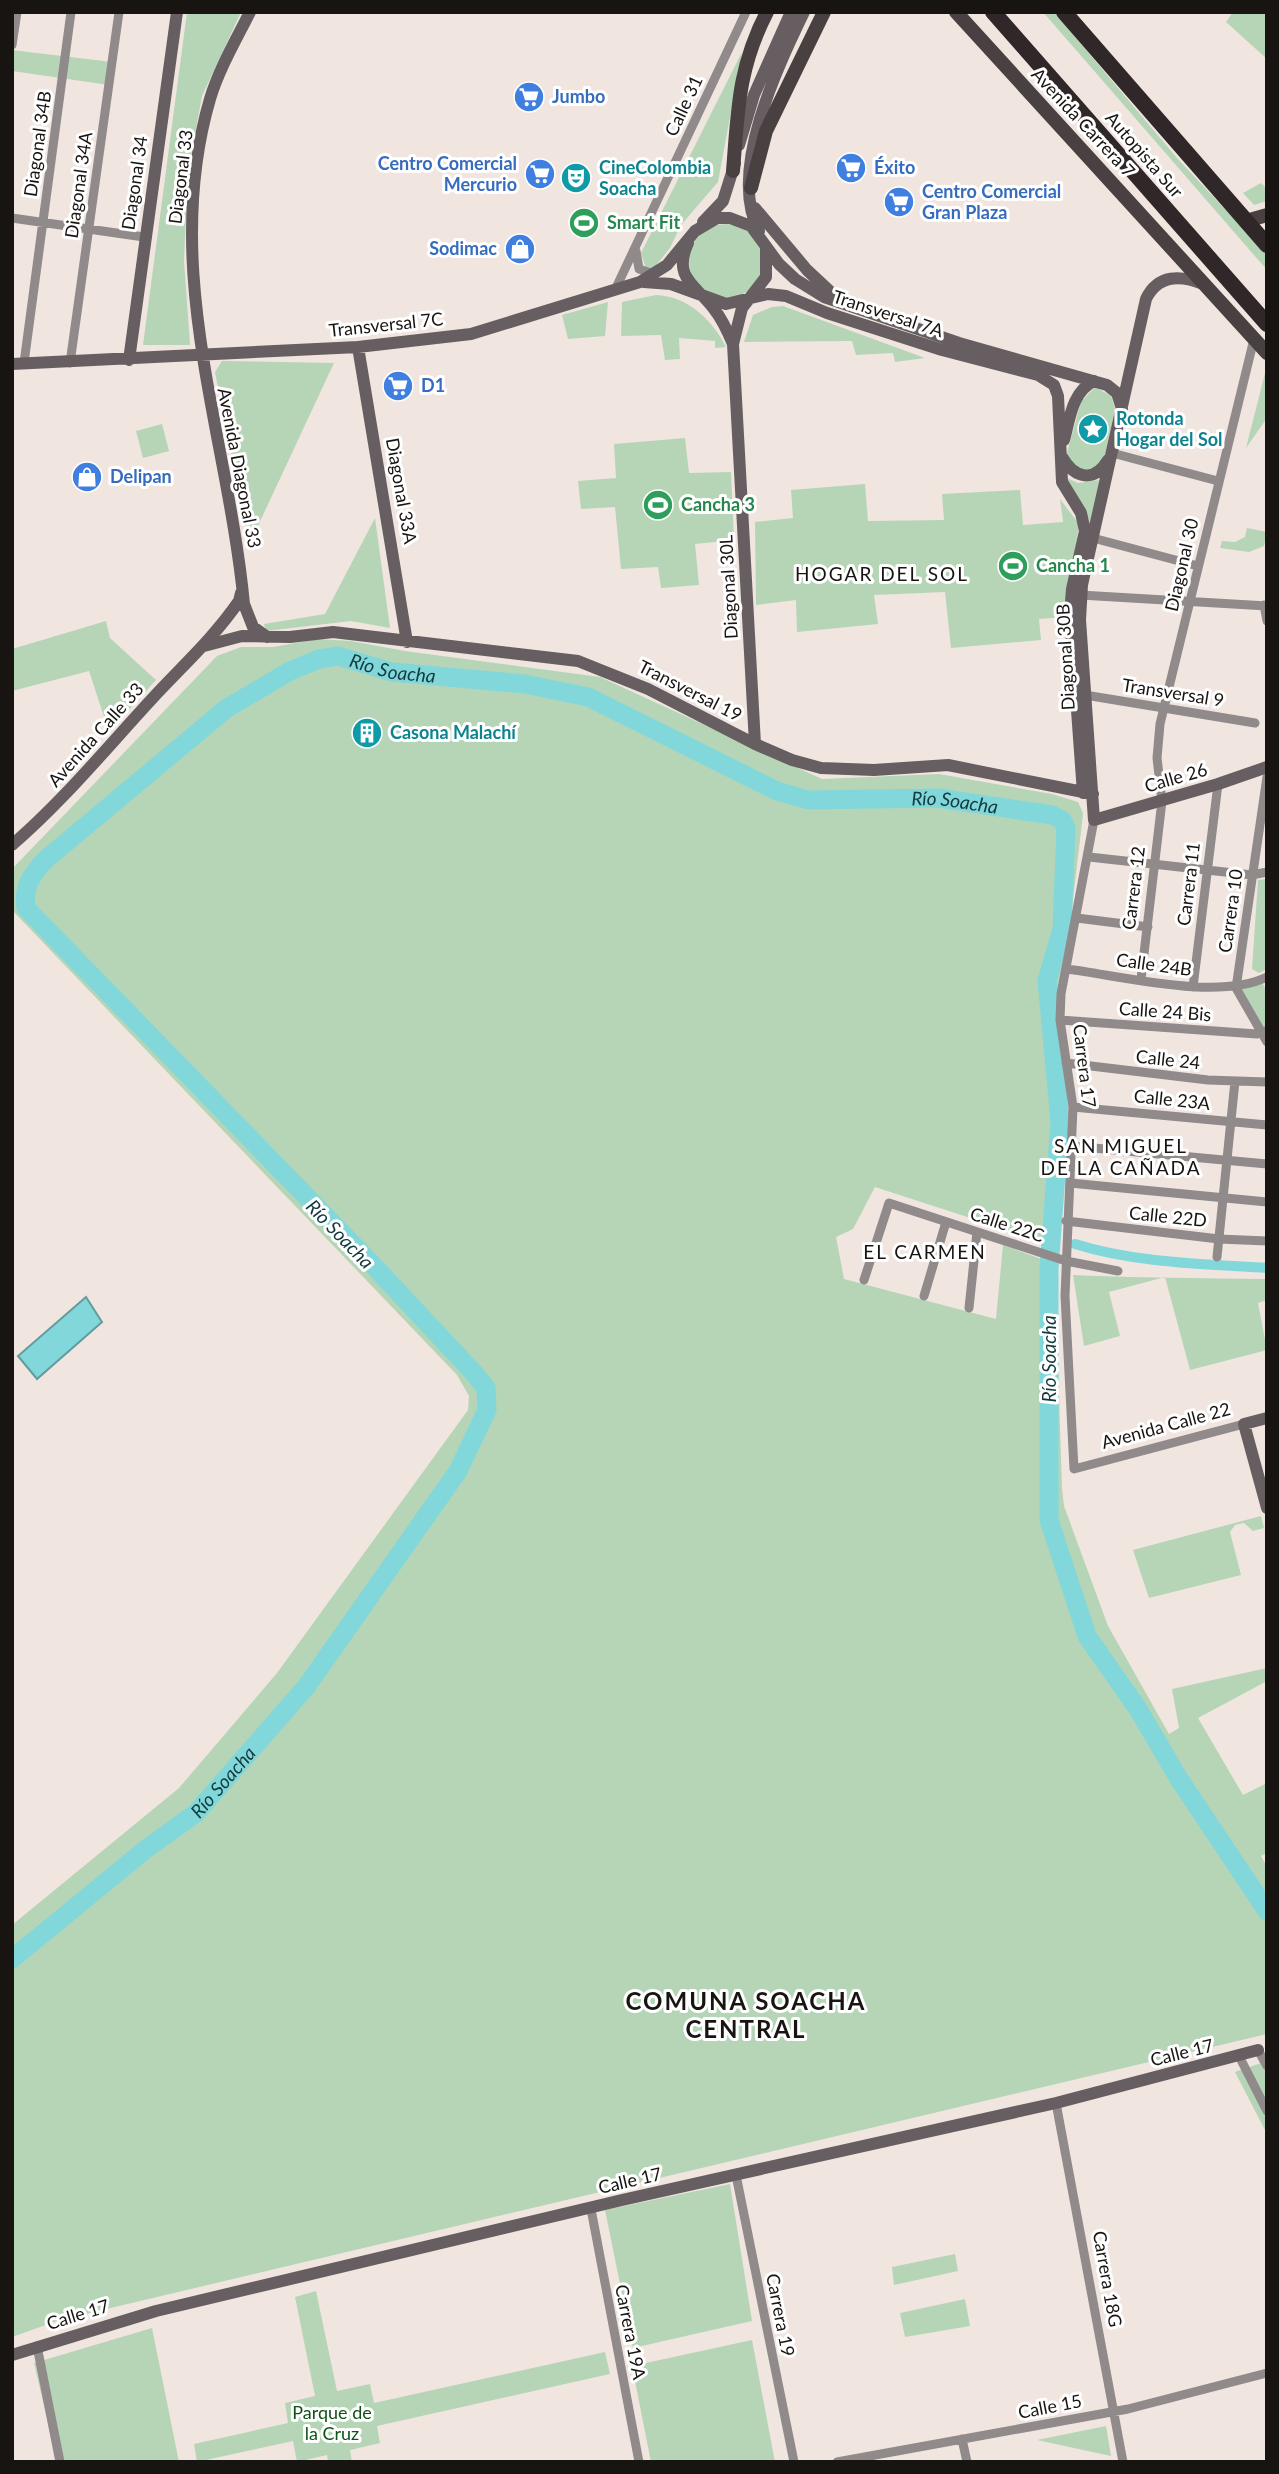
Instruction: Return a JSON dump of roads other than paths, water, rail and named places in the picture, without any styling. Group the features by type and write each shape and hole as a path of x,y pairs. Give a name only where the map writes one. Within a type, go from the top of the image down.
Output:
{"highway":[{"name":"Autopista Sur","path":"993,12 1267,324"},
{"name":"Autopista Sur","path":"1064,12 1267,245"}],"main road":[{"name":"Diagonal 34","path":"129,360 177,12"},
{"name":"Diagonal 33","path":"200,355 191,259 199,156 210,100 250,12"},
{"path":"733,171 743,72 749,48 767,12"},
{"path":"733,344 714,310 692,288 683,266 683,254 695,231 723,201 754,95 790,12"},
{"path":"733,344 742,308 761,286 769,266 764,240 753,218 751,193 754,151 762,111 776,71 804,12"},
{"path":"824,12 766,131 751,193 765,223 807,270 848,306"},
{"name":"Avenida Carrera 7","path":"956,12 1267,353"},
{"path":"1246,221 1267,215"},
{"name":"Transversal 7C","path":"129,360 358,347 471,334 640,282 667,265 695,231 717,218 730,218 751,226 764,240"},
{"name":"Transversal 7A","path":"764,240 772,255 795,279 824,297 959,343 1094,381"},
{"name":"Diagonal 30B","path":"1088,794 1070,614 1072,589 1112,453 1150,292 1160,283 1174,277 1203,284"},
{"name":"Transversal 7C","path":"640,282 671,284 704,298"},
{"name":"Transversal 7A","path":"704,298 726,304 751,296 786,296 827,313 942,350 1038,375 1047,379 1057,391 1060,454"},
{"name":"Diagonal 30L","path":"733,344 755,744"},
{"name":"Diagonal 33A","path":"358,347 407,642"},
{"name":"Avenida Diagonal 33","path":"200,355 249,619 257,631 267,637"},
{"path":"18,364 129,360"},
{"path":"1088,537 1083,519 1064,488 1060,454 1076,397 1084,387 1094,381 1113,388 1122,409"},
{"path":"1060,454 1071,471 1086,477 1098,473 1112,453"},
{"name":"Diagonal 30B","path":"1088,537 1080,595 1088,794"},
{"name":"Avenida Calle 33","path":"12,845 76,786 149,702 204,646 239,601 243,588"},
{"name":"Transversal 19","path":"204,646 242,636 333,632 578,661 648,689 755,744 792,760 821,768 874,770 948,765 1088,794"},
{"name":"Calle 26","path":"1094,820 1267,767"},
{"name":"Carrera 17","path":"1088,794 1094,820"},
{"name":"Avenida Calle 22","path":"1244,1423 1267,1418"},
{"path":"1244,1423 1267,1508"},
{"name":"Calle 17","path":"12,2355 156,2311 1056,2103 1258,2050"}],"street":[{"path":"12,45 17,12"},
{"name":"Diagonal 34B","path":"18,364 43,222 72,12"},
{"name":"Diagonal 34A","path":"70,362 119,12"},
{"name":"Calle 31","path":"615,290 746,12"},
{"path":"12,218 144,237"},
{"path":"636,246 639,269 655,274"},
{"name":"Diagonal 30","path":"1162,801 1157,758 1164,708 1217,481 1254,340"},
{"path":"1112,453 1217,481"},
{"path":"1088,537 1198,566"},
{"path":"1080,595 1191,599 1265,606 1267,621"},
{"name":"Transversal 9","path":"1085,695 1255,723"},
{"name":"Carrera 10","path":"1236,988 1267,777"},
{"name":"Carrera 11","path":"1193,987 1205,869 1218,784"},
{"name":"Carrera 12","path":"1141,979 1162,801"},
{"name":"Carrera 17","path":"1074,1469 1062,1260 1070,1183 1073,1107 1060,1020 1061,994 1094,820"},
{"path":"1089,857 1252,875 1267,872"},
{"name":"Calle 24B","path":"1077,918 1147,927"},
{"name":"Calle 24B","path":"1067,969 1193,987 1236,988"},
{"path":"1265,1035 1236,988 1267,977"},
{"name":"Calle 24 Bis","path":"1060,1020 1265,1035"},
{"name":"Calle 24","path":"1066,1063 1267,1082"},
{"path":"1217,1257 1235,1081"},
{"name":"Calle 23A","path":"1073,1107 1267,1125"},
{"path":"1072,1146 1267,1164"},
{"path":"1070,1183 1267,1202"},
{"name":"Calle 22C","path":"864,1280 889,1203 1062,1260 1118,1270"},
{"name":"Calle 22D","path":"1066,1221 1219,1239 1267,1241"},
{"path":"924,1296 946,1222"},
{"path":"969,1308 977,1232"},
{"name":"Avenida Calle 22","path":"1074,1469 1244,1423"},
{"path":"1258,2050 1267,2067"},
{"path":"1239,2056 1267,2111"},
{"name":"Carrera 18G","path":"1056,2103 1123,2462"},
{"name":"Carrera 19","path":"736,2175 794,2462"},
{"name":"Carrera 19A","path":"591,2209 639,2462"},
{"path":"37,2346 60,2462"},
{"name":"Calle 15","path":"837,2462 1114,2412 1267,2373"},
{"path":"962,2439 967,2462"},
{"path":"912,2449 914,2462"}],"water":[{"path":"86,1297 102,1322 37,1379 18,1356"}],"waterway":[{"name":"Río Soacha","path":"12,1959 146,1849 196,1813 306,1687 458,1471 487,1410 486,1388 474,1373 371,1263 26,908 29,882 45,860 227,708 290,671 319,659 338,656 392,672 525,684 588,697 777,791 808,800 938,798 1052,815 1062,820 1066,828 1062,929 1047,981 1060,1122 1049,1268 1049,1520 1087,1636 1138,1709 1179,1779 1267,1911"},
{"path":"1075,1244 1146,1259 1267,1268"}],"place":[{"name":"Jumbo","path":"529,97"},
{"name":"Éxito","path":"851,168"},
{"name":"Centro Comercial Mercurio","path":"540,174"},
{"name":"CineColombia Soacha","path":"576,178"},
{"name":"Centro Comercial Gran Plaza","path":"899,202"},
{"name":"Smart Fit","path":"584,223"},
{"name":"Sodimac","path":"520,249"},
{"name":"D1","path":"398,386"},
{"name":"Rotonda Hogar del Sol","path":"1093,429"},
{"name":"Delipan","path":"87,477"},
{"name":"Cancha 3","path":"658,505"},
{"name":"Cancha 1","path":"1013,566"},
{"name":"Casona Malachí","path":"367,733"}],"district":[{"name":"HOGAR DEL SOL","path":"882,574"},
{"name":"SAN MIGUEL DE LA CAÑADA","path":"1121,1157"},
{"name":"EL CARMEN","path":"925,1252"},
{"name":"COMUNA SOACHA CENTRAL","path":"746,2016"}],"park label":[{"name":"Parque de la Cruz","path":"332,2423"}]}
